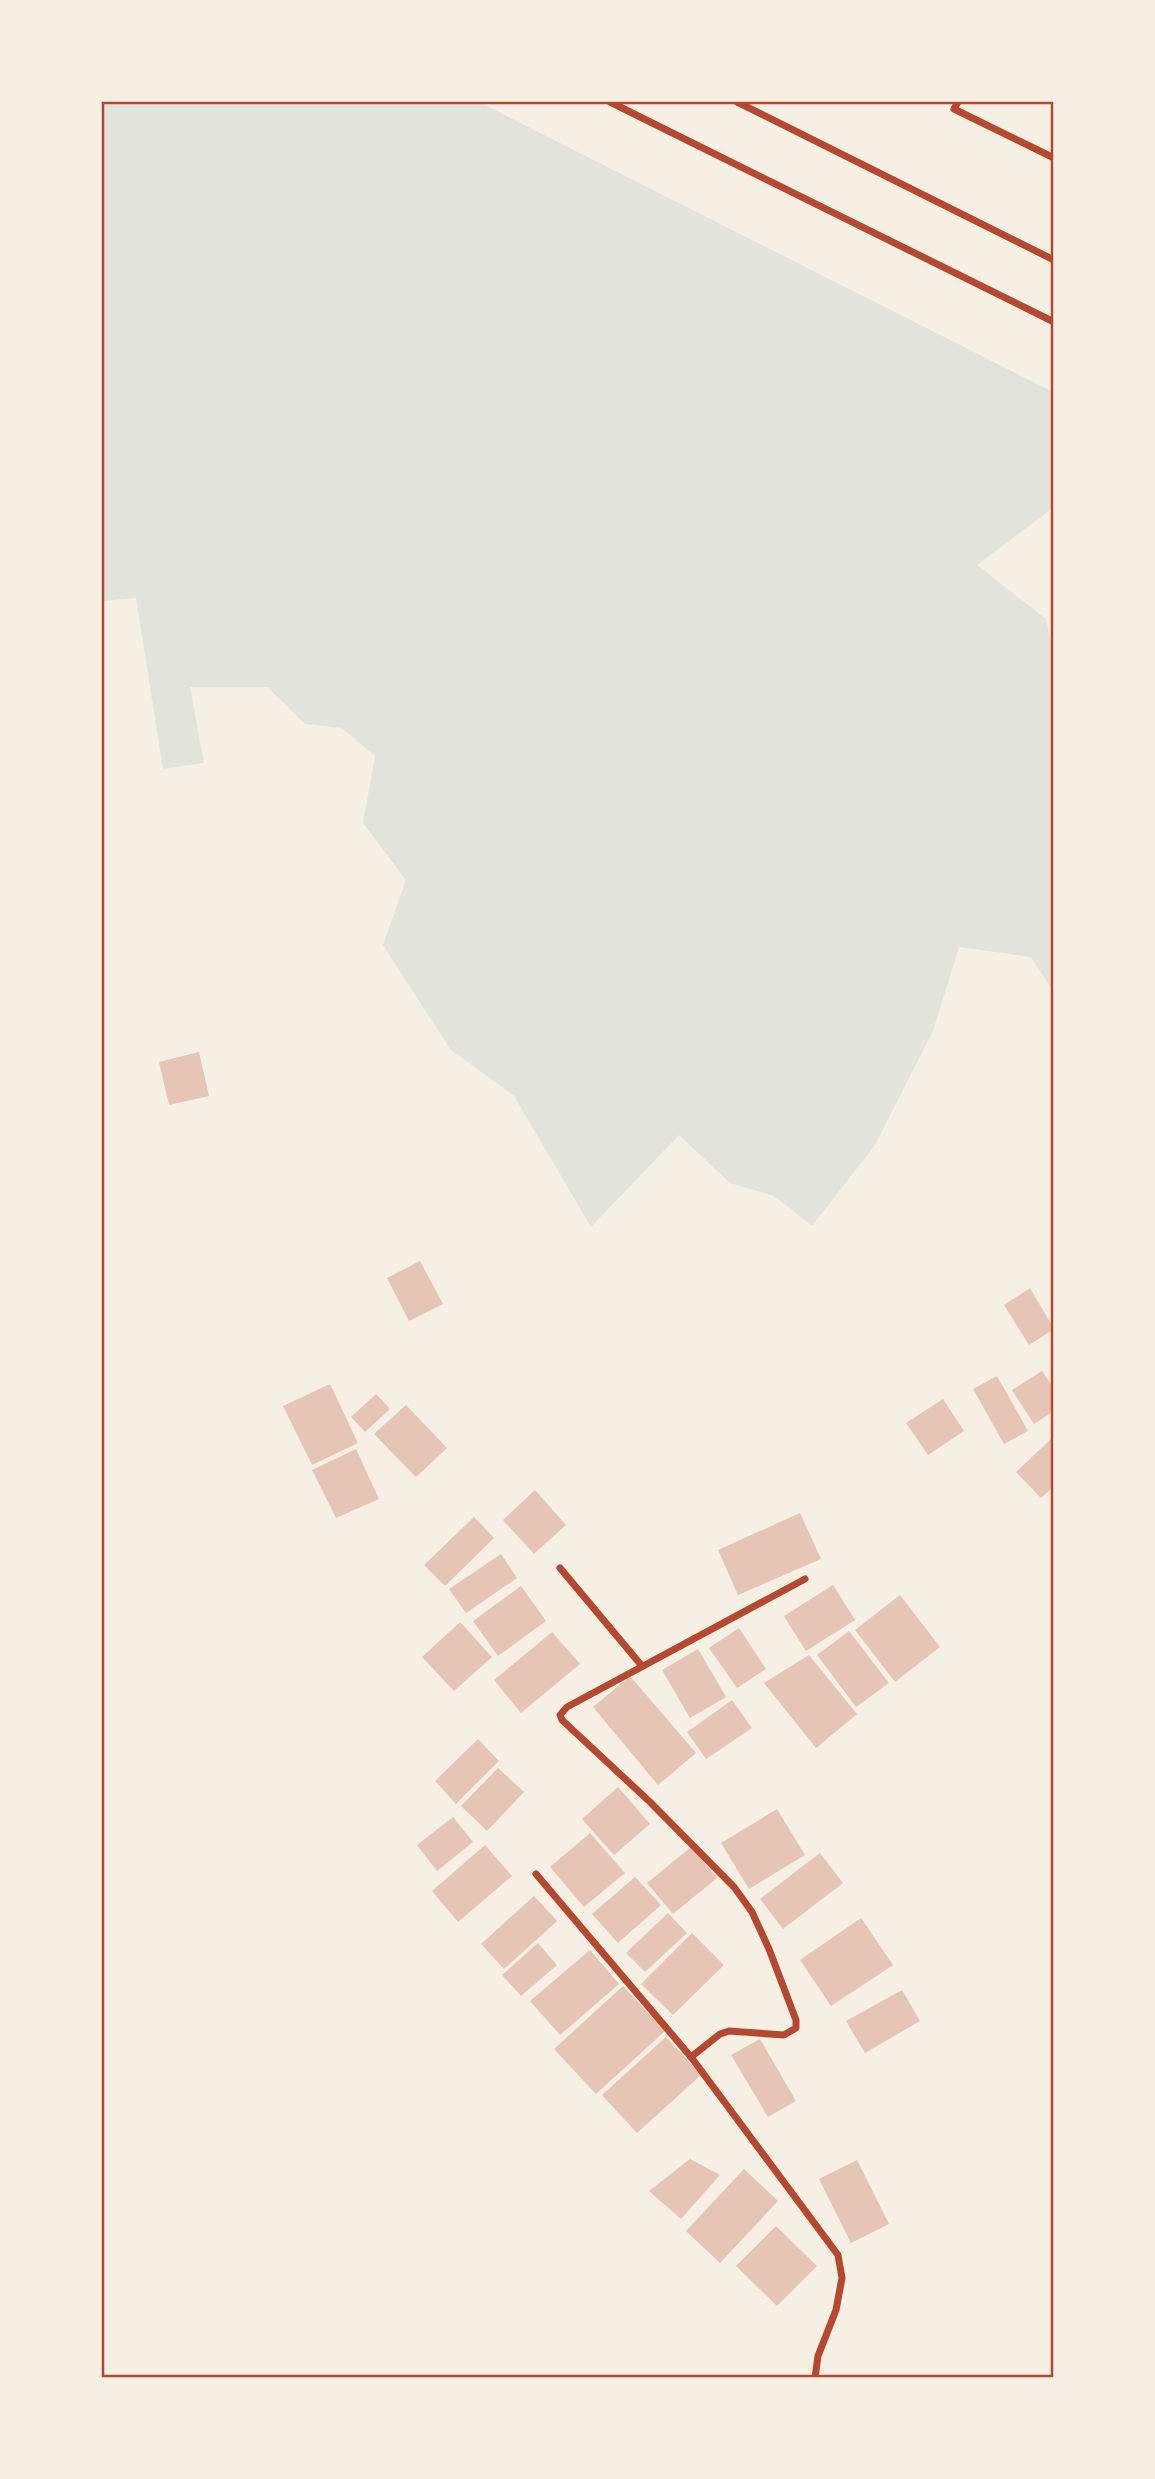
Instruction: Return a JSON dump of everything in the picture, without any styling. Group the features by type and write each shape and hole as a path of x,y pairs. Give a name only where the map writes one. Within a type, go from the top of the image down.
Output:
{"street":[{"path":"610,102 1054,322"},
{"path":"737,102 1054,260"},
{"path":"958,102 954,108 1054,158"},
{"path":"560,1568 642,1666"},
{"path":"691,2057 720,2034 729,2031 784,2035 796,2028 796,2020 758,1924 734,1887 650,1802 562,1720 560,1715 566,1707 805,1579"},
{"path":"536,1874 691,2057 838,2255 842,2278 840,2289 836,2310 818,2356 815,2378"}],"shaded area":[{"path":"102,102 479,102 1053,392 1053,508 977,565 1046,619 1053,653 1053,991 1031,957 959,947 933,1031 875,1145 812,1226 774,1196 730,1183 679,1135 591,1227 514,1096 450,1049 383,945 406,880 363,823 375,756 342,728 305,724 267,687 190,687 204,763 163,769 136,598 102,601"}],"building":[{"path":"199,1052 209,1096 169,1105 159,1062"},
{"path":"420,1261 443,1304 409,1321 387,1278"},
{"path":"1030,1288 1054,1329 1029,1345 1004,1305"},
{"path":"1042,1371 1054,1389 1054,1411 1034,1424 1012,1390"},
{"path":"997,1376 1028,1431 1004,1444 973,1389"},
{"path":"330,1384 358,1443 312,1465 283,1406"},
{"path":"376,1394 390,1409 365,1432 351,1417"},
{"path":"943,1399 964,1431 928,1455 906,1423"},
{"path":"406,1405 447,1448 416,1477 374,1434"},
{"path":"1054,1436 1054,1486 1041,1498 1016,1472"},
{"path":"356,1449 379,1499 336,1518 312,1470"},
{"path":"535,1490 566,1525 534,1554 503,1520"},
{"path":"800,1513 821,1559 738,1595 718,1550"},
{"path":"474,1517 494,1538 445,1586 424,1565"},
{"path":"501,1554 517,1578 466,1613 449,1589"},
{"path":"833,1585 855,1620 806,1651 784,1616"},
{"path":"521,1586 546,1621 498,1656 473,1621"},
{"path":"900,1595 940,1647 895,1682 855,1630"},
{"path":"460,1622 492,1657 454,1691 422,1657"},
{"path":"739,1628 766,1669 737,1688 709,1648"},
{"path":"849,1631 889,1683 856,1707 817,1655"},
{"path":"552,1632 580,1664 521,1713 494,1680"},
{"path":"698,1649 726,1697 690,1718 662,1670"},
{"path":"809,1655 857,1714 816,1748 764,1683"},
{"path":"630,1676 696,1753 658,1785 593,1707"},
{"path":"732,1700 752,1728 706,1759 687,1732"},
{"path":"478,1739 499,1761 456,1804 435,1781"},
{"path":"498,1768 524,1792 487,1831 461,1806"},
{"path":"618,1787 650,1824 614,1855 582,1819"},
{"path":"777,1809 805,1855 749,1889 721,1843"},
{"path":"453,1817 473,1842 437,1871 417,1845"},
{"path":"590,1833 625,1873 584,1907 550,1867"},
{"path":"485,1845 512,1876 458,1922 432,1891"},
{"path":"691,1847 717,1878 673,1914 647,1883"},
{"path":"820,1853 843,1883 783,1929 760,1899"},
{"path":"635,1877 661,1905 618,1943 592,1914"},
{"path":"534,1896 557,1921 504,1969 481,1944"},
{"path":"668,1913 687,1933 645,1972 626,1953"},
{"path":"861,1918 893,1965 831,2006 800,1960"},
{"path":"692,1933 724,1965 673,2015 641,1984"},
{"path":"538,1943 557,1965 521,1996 502,1975"},
{"path":"590,1950 619,1984 560,2035 530,2001"},
{"path":"623,1986 665,2031 596,2094 554,2049"},
{"path":"902,1990 920,2021 865,2053 846,2021"},
{"path":"666,2037 701,2075 637,2133 602,2095"},
{"path":"760,2039 796,2101 768,2117 731,2055"},
{"path":"690,2159 720,2175 681,2219 649,2191"},
{"path":"857,2160 889,2224 851,2243 819,2179"},
{"path":"744,2169 778,2201 720,2263 686,2231"},
{"path":"776,2226 817,2266 777,2306 736,2266"}]}
